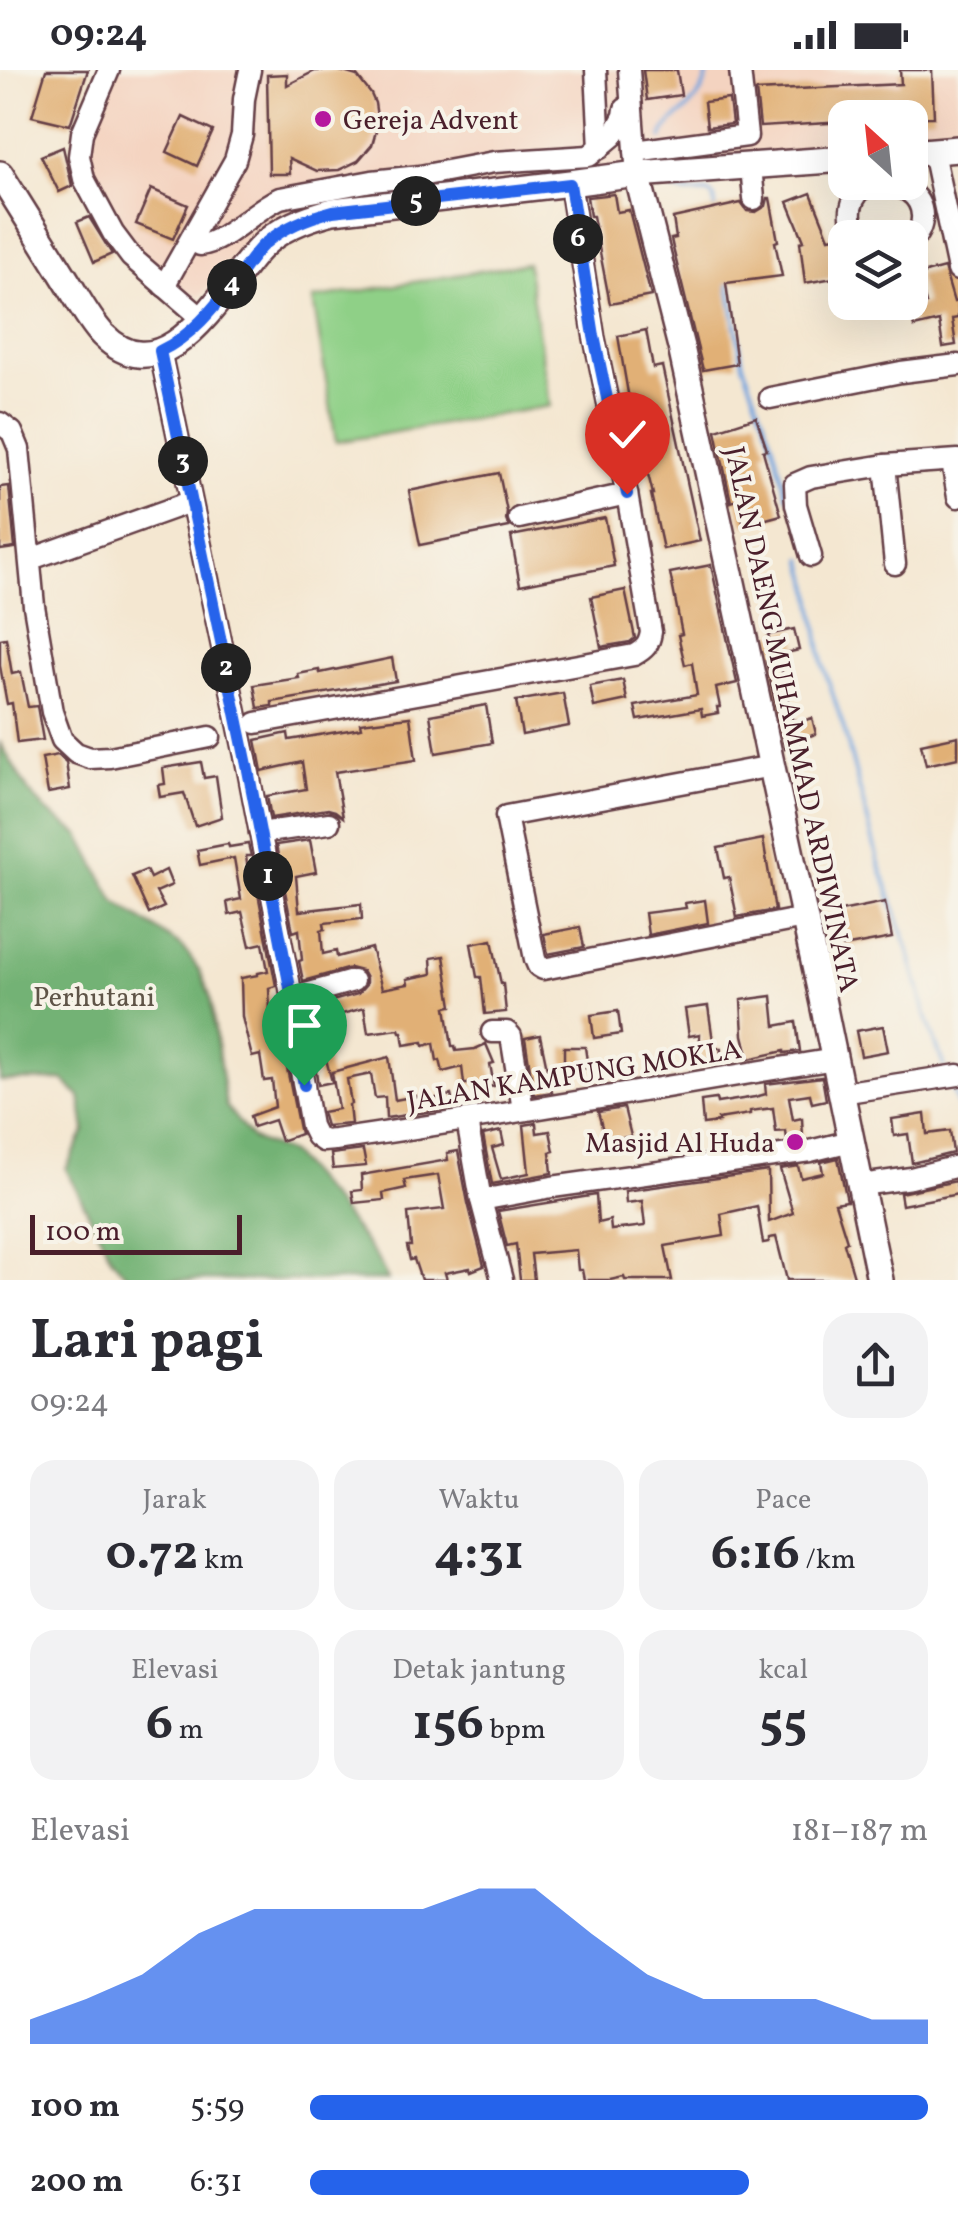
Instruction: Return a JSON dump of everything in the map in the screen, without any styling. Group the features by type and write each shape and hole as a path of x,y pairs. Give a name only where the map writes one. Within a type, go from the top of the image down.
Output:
{"main road":[{"path":"0,174 93,323 116,346 148,355 183,337 204,320 260,248 308,218 333,211 570,184 636,162 751,166 828,160"},
{"name":"JALAN DAENG MUHAMMAD ARDIWINATA","path":"636,162 682,347 880,1280"}],"street":[{"path":"109,70 82,133 78,156 84,179 113,233 131,257 204,320"},
{"path":"164,286 235,160 250,70"},
{"path":"596,70 600,148"},
{"path":"628,70 636,162 748,136 740,70"},
{"path":"191,239 200,245 214,242 280,198 494,162 589,156 614,136 629,109"},
{"path":"598,110 629,109"},
{"path":"934,151 958,270"},
{"path":"751,166 754,200"},
{"path":"256,723 634,656 649,643 651,632 594,336 570,184"},
{"path":"160,351 292,998 353,980"},
{"path":"770,398 958,365"},
{"path":"0,423 12,432 18,449 34,606 52,712 62,740 68,748 90,758 210,737"},
{"path":"810,556 796,504 795,484 812,476 884,465 955,461 958,498"},
{"path":"884,465 894,564"},
{"path":"519,518 627,494"},
{"path":"31,560 190,502"},
{"path":"772,766 506,816 534,958 543,968 804,918"},
{"path":"260,833 329,823"},
{"name":"JALAN KAMPUNG MOKLA","path":"292,998 311,1126 323,1140 467,1121 834,1059"},
{"path":"492,1032 507,1032 511,1036 523,1110"},
{"path":"841,1093 958,1075"},
{"path":"467,1121 481,1200 502,1280"},
{"path":"481,1200 851,1142"},
{"path":"861,1185 958,1166"}],"shaded area":[{"path":"114,70 958,70 958,140 928,142 928,100 828,100 828,150 652,166 650,154 627,171 289,212 254,230 200,298 160,275 135,251 95,187 87,160 89,136"}],"green space":[{"path":"527,263 550,406 336,442 313,299"},
{"name":"Perhutani","path":"0,743 29,792 48,812 80,835 115,902 183,947 200,971 210,996 226,1106 252,1139 290,1153 344,1215 388,1280 130,1280 111,1257 66,1169 85,1130 80,1097 63,1080 0,1081"}],"building":[{"path":"46,70 88,70 70,125 32,116"},
{"name":"Gereja Advent","path":"337,70 357,76 371,94 378,124 372,145 358,161 339,170 317,171 289,158 290,174 269,174 267,75 287,74 287,85 315,71"},
{"path":"643,70 677,70 681,95 647,100"},
{"path":"900,70 932,70 934,117 928,117 928,100 828,100 828,123 760,127 756,91 901,84"},
{"path":"729,99 732,124 707,127 704,102"},
{"path":"183,117 213,131 197,166 167,152"},
{"path":"63,147 72,186 59,192 41,156"},
{"path":"151,189 188,205 173,239 136,224"},
{"path":"811,193 828,236 828,279 805,283 800,242 804,241 788,202"},
{"path":"614,194 617,212 629,210 651,296 610,304 587,197"},
{"path":"768,198 782,276 726,283 737,364 703,370 671,239 676,238 673,218 741,203 747,211 756,212 766,206"},
{"path":"89,217 112,254 94,262 77,222"},
{"path":"944,268 954,302 958,301 958,318 952,319 956,345 943,347 939,321 914,327 912,320 928,320 928,272"},
{"path":"646,330 653,368 662,366 700,541 663,549 618,336"},
{"path":"756,417 781,515 744,525 737,500 731,502 716,430"},
{"path":"499,473 509,527 420,545 409,491"},
{"path":"9,486 15,548 0,550 0,487"},
{"path":"605,518 614,566 520,585 511,536"},
{"path":"711,565 737,683 716,688 718,713 702,716 701,709 638,720 635,706 697,695 692,663 685,665 678,635 682,634 670,573"},
{"path":"625,590 635,638 601,647 591,597"},
{"path":"794,629 799,650 773,656 768,635"},
{"path":"6,638 12,674 21,672 28,707 37,706 43,740 17,743 12,703 7,704 0,666 0,639"},
{"path":"392,658 396,681 272,702 272,706 258,708 254,685"},
{"path":"779,658 792,720 796,723 812,718 816,734 798,740 799,746 785,749 766,661"},
{"path":"623,680 627,700 594,707 590,686"},
{"path":"563,693 569,726 522,735 516,701"},
{"path":"486,705 492,743 436,753 430,715"},
{"path":"410,717 416,760 335,772 343,817 328,809 271,818 267,796 306,789 302,762 262,771 256,740 288,733 289,740 361,728 360,723"},
{"path":"958,736 958,758 926,765 921,744"},
{"path":"58,755 66,762 70,789 48,793 42,758"},
{"path":"201,762 204,778 216,776 222,817 195,826 184,793 160,797 158,785 165,784 163,768"},
{"path":"763,839 775,910 737,917 718,848"},
{"path":"310,840 316,872 296,876 299,911 361,904 362,919 324,923 323,954 336,951 337,957 371,948 382,989 432,974 431,958 444,956 452,1006 446,1007 452,1046 456,1051 486,1044 494,1063 490,1064 494,1086 464,1084 462,1067 443,1072 434,1043 404,1045 399,1029 368,1033 364,1008 324,1019 328,1043 322,1044 332,1082 318,1085 307,1008 358,994 366,985 366,978 362,971 350,968 303,981 299,930 293,932 276,845"},
{"path":"248,844 249,879 255,878 276,986 269,988 270,1012 279,1010 300,1134 281,1141 274,1120 253,1127 250,1116 275,1107 272,1080 264,1081 260,1055 252,1057 242,1017 241,978 268,971 263,943 250,946 242,912 229,915 227,902 241,899 234,858 200,865 197,850"},
{"path":"146,870 150,878 166,870 172,885 156,892 164,907 149,914 132,876"},
{"path":"705,900 708,923 648,935 645,913 686,908 685,903"},
{"path":"885,902 892,938 843,947 836,912"},
{"path":"580,927 584,947 548,954 544,934"},
{"path":"492,940 506,1012 485,1014 481,977 477,977 471,944"},
{"path":"772,996 775,1026 796,1022 800,1051 749,1059 741,1000"},
{"path":"708,1006 714,1048 721,1048 720,1060 699,1059 700,1034 689,1036 685,1009"},
{"path":"618,1011 621,1034 594,1038 591,1015"},
{"path":"883,1026 888,1051 861,1056 856,1031"},
{"path":"540,1035 552,1092 534,1095 525,1038"},
{"path":"564,1047 585,1047 588,1068 564,1072"},
{"path":"389,1057 395,1100 416,1096 418,1102 451,1095 454,1108 386,1118 385,1097 375,1098 371,1074 347,1079 351,1124 326,1126 322,1112 338,1109 332,1072"},
{"path":"822,1077 826,1100 812,1103 810,1094 789,1097 793,1120 802,1118 803,1138 787,1140 786,1131 776,1132 773,1108 703,1124 701,1101 716,1099 717,1103 755,1097 766,1094 765,1084"},
{"path":"624,1108 631,1136 606,1142 598,1112"},
{"path":"925,1114 927,1134 950,1131 953,1153 912,1163 908,1134 894,1136 892,1119"},
{"path":"536,1123 537,1133 550,1131 554,1151 550,1152 552,1173 492,1184 483,1135 501,1131 504,1145 492,1148 501,1179 529,1173 524,1125"},
{"path":"363,1150 366,1166 333,1169 331,1154"},
{"path":"458,1151 484,1266 445,1273 447,1280 421,1280 407,1246 411,1246 408,1213 444,1209 438,1175 404,1180 406,1188 383,1193 384,1200 354,1203 352,1191 362,1190 361,1175 448,1160 447,1153"},
{"path":"838,1158 847,1201 835,1203 855,1280 787,1280 776,1237 763,1243 757,1206 721,1214 724,1236 665,1246 672,1280 584,1280 582,1270 578,1270 576,1250 531,1254 534,1280 520,1280 516,1244 507,1246 498,1211 596,1195 598,1223 610,1220 611,1230 645,1226 642,1201 626,1203 625,1191 768,1171 769,1222 793,1213 780,1169 798,1166 801,1178 823,1173 821,1162"},
{"path":"956,1181 958,1194 902,1205 900,1193"}],"waterway":[{"path":"662,138 670,124 696,99 709,70"},
{"path":"670,188 709,193 716,211"},
{"path":"728,279 743,364 772,441 787,496"},
{"path":"803,559 823,664 878,860 944,1066"},
{"path":"950,1083 958,1105"}],"place":[{"name":"Gereja Advent","path":"323,119"},
{"name":"Masjid Al Huda","path":"795,1142"}],"route":[{"path":"304,1085 292,998 248,770 160,351 204,320 260,248 308,218 333,211 570,184 594,336 627,494"}]}
